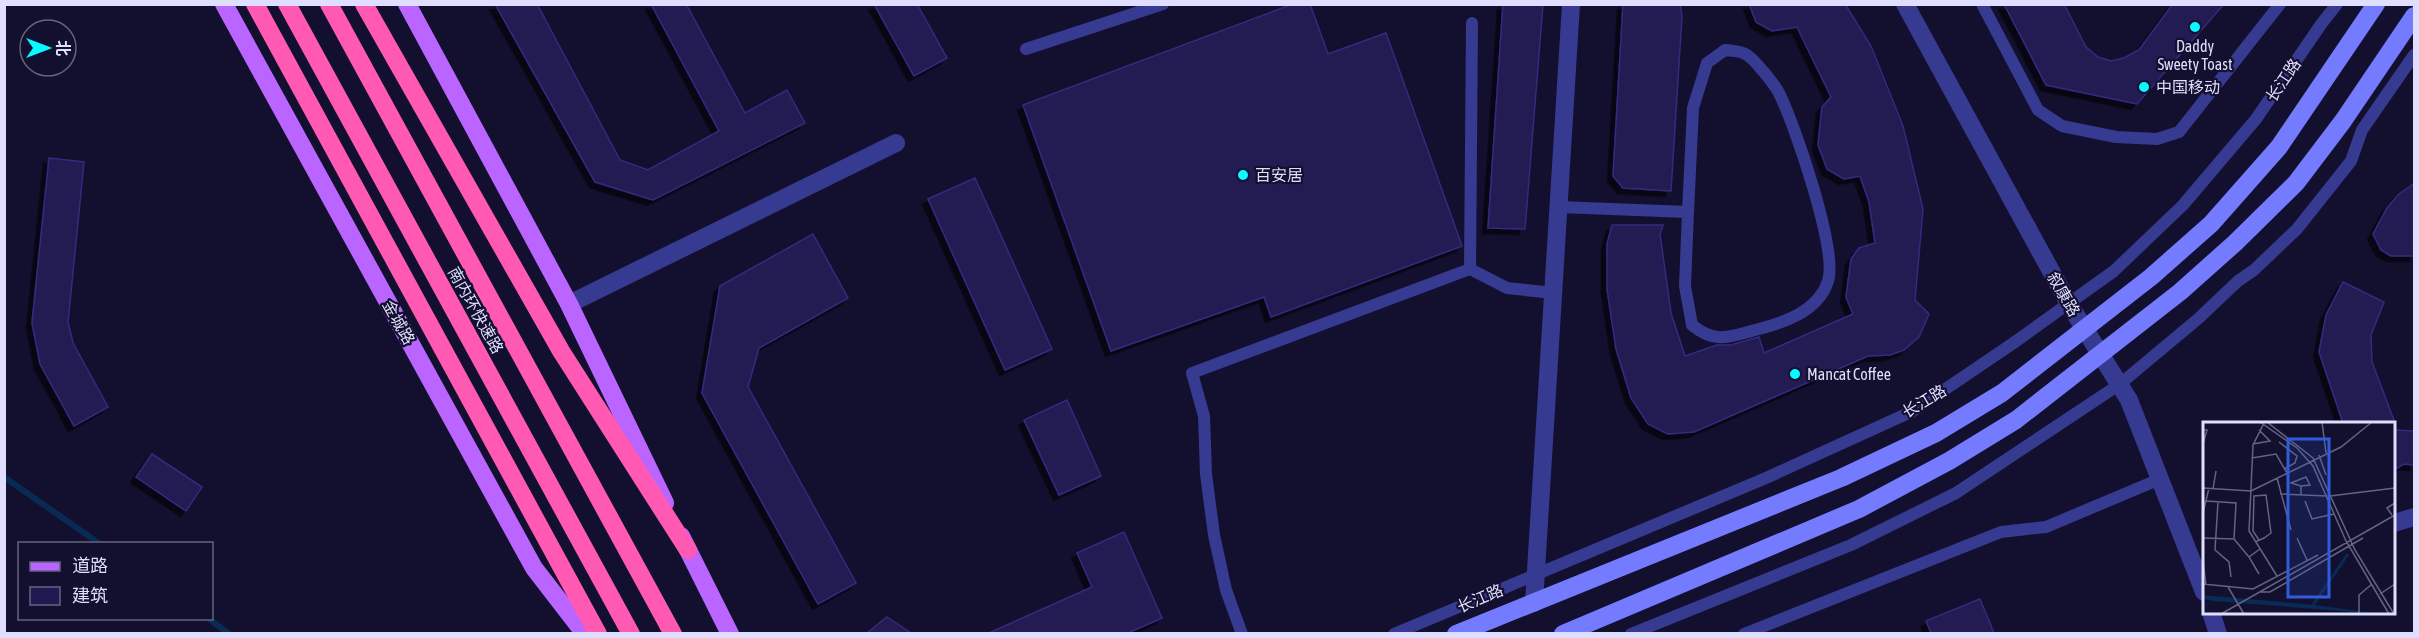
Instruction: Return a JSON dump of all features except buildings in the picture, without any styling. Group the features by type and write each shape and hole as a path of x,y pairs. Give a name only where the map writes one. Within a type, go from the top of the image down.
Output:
{"highway":[{"path":"255,4 598,633"},
{"name":"南内环快速路","path":"287,4 632,633"},
{"name":"南内环快速路","path":"329,4 673,633"},
{"path":"364,4 561,351 688,550"}],"main road":[{"name":"金城路","path":"224,4 534,568 585,633"},
{"path":"407,4 569,304 730,633"},
{"name":"长江路","path":"1456,633 1841,478 1936,434 2002,393 2151,277 2211,224 2279,147 2376,4"},
{"path":"1563,633 1859,510 1949,461 2016,420 2181,292 2296,183 2343,121 2415,16"}],"street":[{"path":"1534,603 1571,4"},
{"name":"叙康路","path":"1905,4 2069,304 2129,400 2203,587"},
{"path":"569,304 896,142"},
{"path":"2395,523 2415,517"},
{"path":"2212,614 2218,633"}],"lane":[{"path":"1026,49 1163,4"},
{"path":"1982,4 2038,110 2062,126 2116,137 2157,139 2179,132 2280,4"},
{"name":"长江路","path":"1394,633 1766,478 1913,411 2114,271 2183,205 2256,119 2337,4"},
{"path":"1470,269 1472,23"},
{"path":"1725,50 1747,54 1778,91 1803,155 1830,252 1828,281 1814,303 1787,322 1729,337 1705,336 1692,325 1685,286 1688,212 1693,108 1707,63 1725,50"},
{"path":"1631,633 1851,545 1956,493 2120,384 2199,318 2238,281 2254,270 2296,229 2351,161 2362,130 2415,55"},
{"path":"1558,207 1688,212"},
{"path":"1242,633 1226,590 1214,535 1206,474 1204,416 1192,372 1470,269 1506,288 1553,293"},
{"path":"1744,633 2001,532 2046,527 2160,479"}],"waterway":[{"path":"4,477 97,542"},
{"path":"211,620 229,634"}],"place":[{"name":"Daddy Sweety Toast","path":"2195,27"},
{"name":"中国移动","path":"2144,87"},
{"name":"百安居","path":"1243,175"},
{"name":"Mancat Coffee","path":"1795,374"}]}
